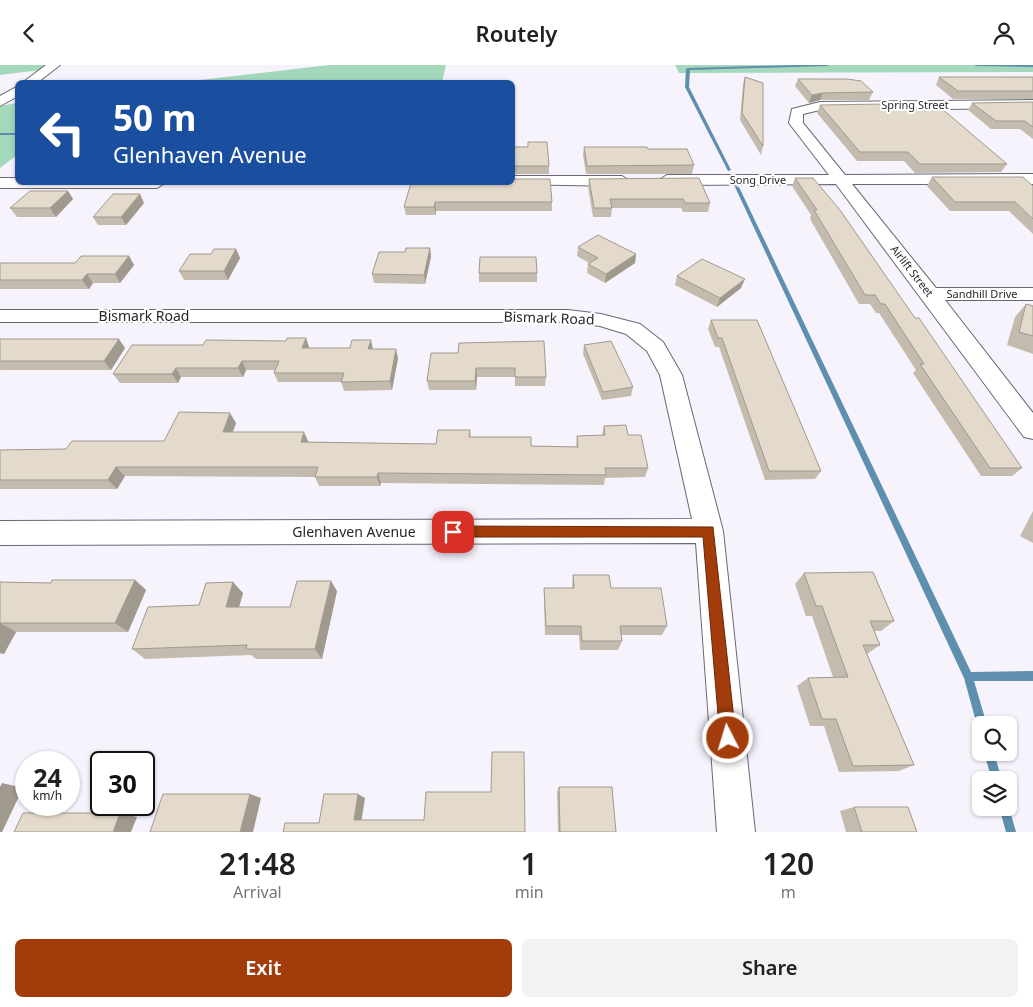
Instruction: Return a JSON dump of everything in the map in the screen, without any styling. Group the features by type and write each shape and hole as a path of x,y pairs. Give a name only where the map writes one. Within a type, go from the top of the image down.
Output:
{"street":[{"path":"32,80 54,65"},
{"path":"0,102 15,92"},
{"name":"Spring Street","path":"797,111 820,106 1033,104"},
{"name":"Airlift Street","path":"797,111 796,123 930,294 1033,430"},
{"name":"Song Drive","path":"515,181 1033,179"},
{"path":"0,183 15,183"},
{"name":"Sandhill Drive","path":"930,294 1033,293"},
{"name":"Bismark Road","path":"0,316 568,316 601,320 633,329 656,347 671,375 709,531 736,832"},
{"name":"Glenhaven Avenue","path":"0,533 709,531"}],"green space":[{"path":"0,65 48,65 40,70 0,75"},
{"path":"329,65 446,65 442,80 199,80"},
{"path":"675,65 1033,65 1033,72 679,73"},
{"path":"15,103 15,157 0,168 0,106"}],"building":[{"path":"745,77 763,83 763,146 742,113"},
{"path":"939,77 1033,77 1033,91 958,91"},
{"path":"798,79 847,79 861,81 873,92 812,95"},
{"path":"1033,102 1033,127 1025,121 996,121 972,103"},
{"path":"885,104 889,108 941,108 1007,164 920,164 908,152 860,152 820,105"},
{"path":"528,142 547,142 549,166 515,166 515,147 528,147"},
{"path":"584,147 687,149 694,165 587,166"},
{"path":"932,177 1023,177 1033,186 1033,219 1015,202 955,202"},
{"path":"699,178 710,203 685,203 683,199 610,199 612,208 594,208 589,179"},
{"path":"795,178 813,178 840,210 915,318 919,318 1022,468 990,468 920,364 924,364 885,304 881,304 875,295 865,295 814,210 817,210"},
{"path":"515,179 550,179 552,202 435,202 434,207 404,207 410,185 515,185"},
{"path":"30,191 68,191 50,208 10,208"},
{"path":"113,194 140,194 121,217 93,217"},
{"path":"598,235 636,254 606,274 588,264 598,258 578,247"},
{"path":"406,248 430,248 424,275 372,274 379,252 405,252"},
{"path":"214,249 236,249 224,271 179,271 190,254 211,254"},
{"path":"81,256 129,256 115,274 87,274 82,280 0,280 0,263 75,263"},
{"path":"480,257 536,257 537,273 479,273"},
{"path":"702,259 745,279 720,298 677,276"},
{"path":"1026,304 1033,306 1033,336 1019,332"},
{"path":"711,320 757,320 821,471 769,471 722,338 718,338"},
{"path":"287,338 306,338 302,348 350,348 352,340 371,340 368,349 396,349 390,381 341,382 344,373 274,373 279,361 242,361 238,368 176,368 172,374 113,374 132,345 203,345 206,340 286,341"},
{"path":"0,339 119,339 104,361 0,361"},
{"path":"544,341 546,377 515,377 515,368 476,368 475,381 427,381 431,353 458,353 459,343"},
{"path":"611,341 633,387 603,392 584,345"},
{"path":"179,412 230,413 223,432 304,432 301,442 436,444 438,430 470,430 469,437 531,437 531,446 578,447 577,436 605,435 604,426 626,425 628,435 641,435 648,468 605,468 606,475 378,473 377,477 315,477 318,467 116,467 108,480 0,480 0,450 66,449 72,441 164,441"},
{"path":"873,572 894,621 870,621 880,645 863,645 914,765 853,766 836,719 822,719 808,678 848,677 822,606 816,606 804,573"},
{"path":"573,575 609,575 611,588 661,588 667,626 620,626 622,641 582,641 581,626 546,626 544,588 574,588"},
{"path":"52,580 135,580 115,623 0,623 0,582 51,583"},
{"path":"297,581 331,581 315,649 246,649 247,645 132,649 148,607 199,605 206,583 233,582 226,607 290,607"},
{"path":"492,752 524,752 525,832 283,832 285,823 319,823 324,794 358,794 354,820 424,820 426,792 491,792"},
{"path":"559,787 612,787 616,832 560,832"},
{"path":"163,794 250,794 240,832 150,832"},
{"path":"854,807 908,807 917,832 862,832"},
{"path":"80,813 90,813 90,816 119,816 113,832 14,832 22,816 80,816"}],"waterway":[{"path":"729,170 687,87 688,69 827,65"},
{"path":"976,65 1033,66"},
{"path":"0,134 15,134"},
{"path":"737,187 968,677"},
{"path":"968,677 1033,676"},
{"path":"968,677 979,716"},
{"path":"991,761 994,771"},
{"path":"1007,816 1011,832"}],"route":[{"path":"453,532 709,531 728,738"}]}
